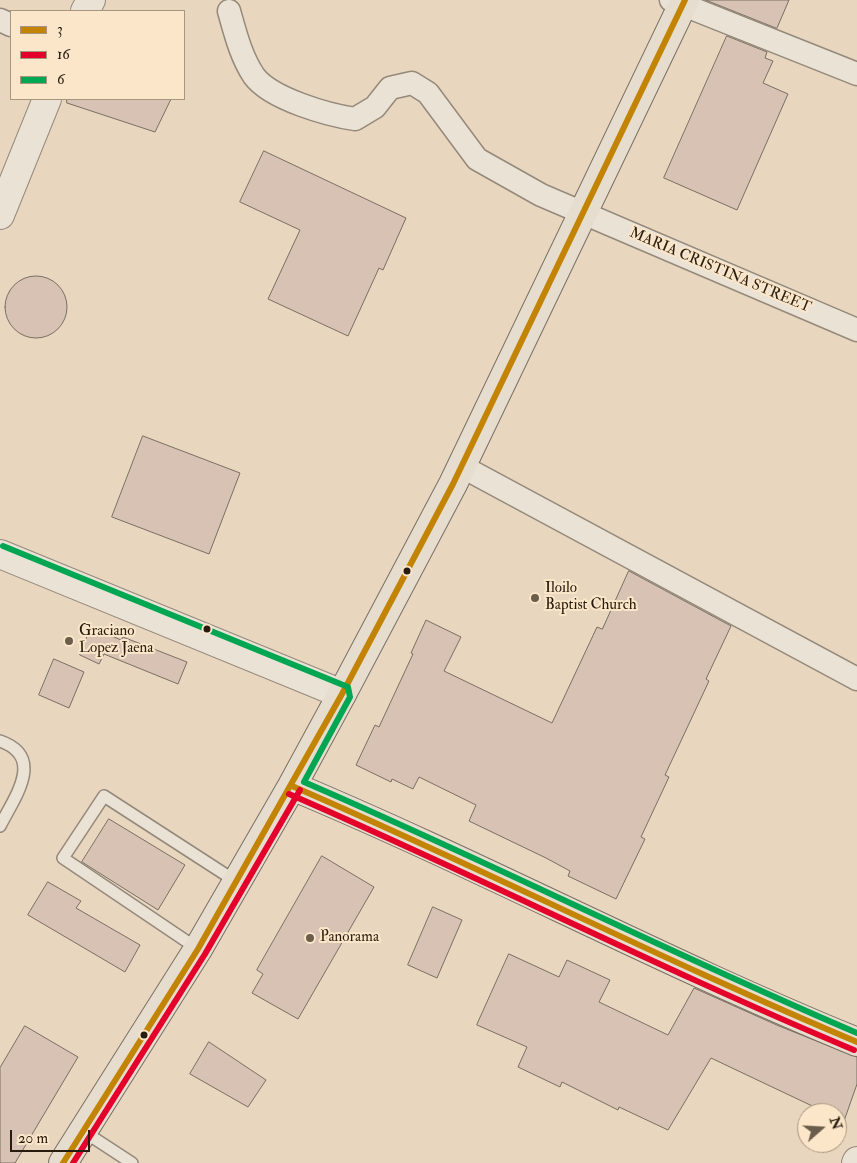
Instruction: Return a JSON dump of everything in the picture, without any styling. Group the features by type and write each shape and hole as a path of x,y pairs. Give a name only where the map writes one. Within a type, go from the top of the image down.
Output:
{"main road":[{"path":"64,1163 198,949 292,786 342,694 461,466 583,213 680,2"},
{"path":"292,786 372,819 775,1009 857,1042"}],"street":[{"path":"680,2 857,74"},
{"name":"MARIA CRISTINA STREET","path":"229,11 242,52 255,77 286,99 334,116 356,120 375,107 390,88 412,83 428,93 477,159 541,195 857,330"},
{"path":"0,215 47,100"},
{"path":"461,466 857,679"},
{"path":"0,554 342,694"}],"lane":[{"path":"0,740 12,745 23,761 26,775 0,826"},
{"path":"198,949 63,858 104,796 236,882"},
{"path":"84,1131 132,1163"}],"building":[{"path":"706,0 789,0 777,28"},
{"path":"727,36 767,52 765,58 773,61 763,83 788,94 737,210 664,178"},
{"path":"67,100 171,100 155,132 67,103"},
{"path":"264,151 406,218 383,270 379,268 348,336 268,299 300,230 240,202"},
{"path":"36,276 48,279 58,285 64,295 67,307 64,319 58,329 48,335 36,338 24,335 14,329 8,319 5,307 8,295 14,285 24,279"},
{"path":"143,436 240,473 209,554 112,517"},
{"path":"629,571 731,626 706,679 709,681 665,775 669,777 641,837 645,839 616,899 568,876 570,871 546,858 469,821 476,805 419,777 413,789 392,779 391,782 356,765 375,725 379,727 413,654 411,653 426,620 461,637 444,671 552,723 597,627 602,629"},
{"path":"91,627 121,640 123,637 187,662 178,684 104,654 99,664 80,655"},
{"path":"54,659 84,672 69,708 39,695"},
{"path":"109,819 185,865 158,910 82,862"},
{"name":"Panorama","path":"322,856 374,887 298,1019 252,993 263,974 257,970"},
{"path":"48,882 81,901 76,908 140,945 125,972 28,915"},
{"path":"433,907 462,920 437,978 408,965"},
{"path":"509,954 559,977 567,960 610,980 599,1002 668,1035 694,988 779,1026 857,1057 857,1084 847,1112 847,1103 806,1103 711,1058 668,1130 619,1107 618,1110 562,1082 560,1087 518,1067 527,1047 477,1025"},
{"path":"25,1026 78,1057 15,1163 0,1163 0,1068"},
{"path":"209,1042 266,1080 248,1107 190,1074"}],"transit line":[{"name":"3","path":"63,1163 198,949 342,694 453,484 685,0"},
{"name":"6","path":"3,546 348,687 350,697 304,782 443,844 718,972 857,1033"},
{"name":"3","path":"292,786 434,849 715,980 857,1042"},
{"name":"16","path":"73,1163 205,954 300,790"},
{"name":"16","path":"289,794 430,857 712,988 854,1050"}],"place":[{"name":"Iloilo Baptist Church","path":"535,598"},
{"name":"Graciano Lopez Jaena","path":"69,641"},
{"name":"Panorama","path":"310,938"}]}
